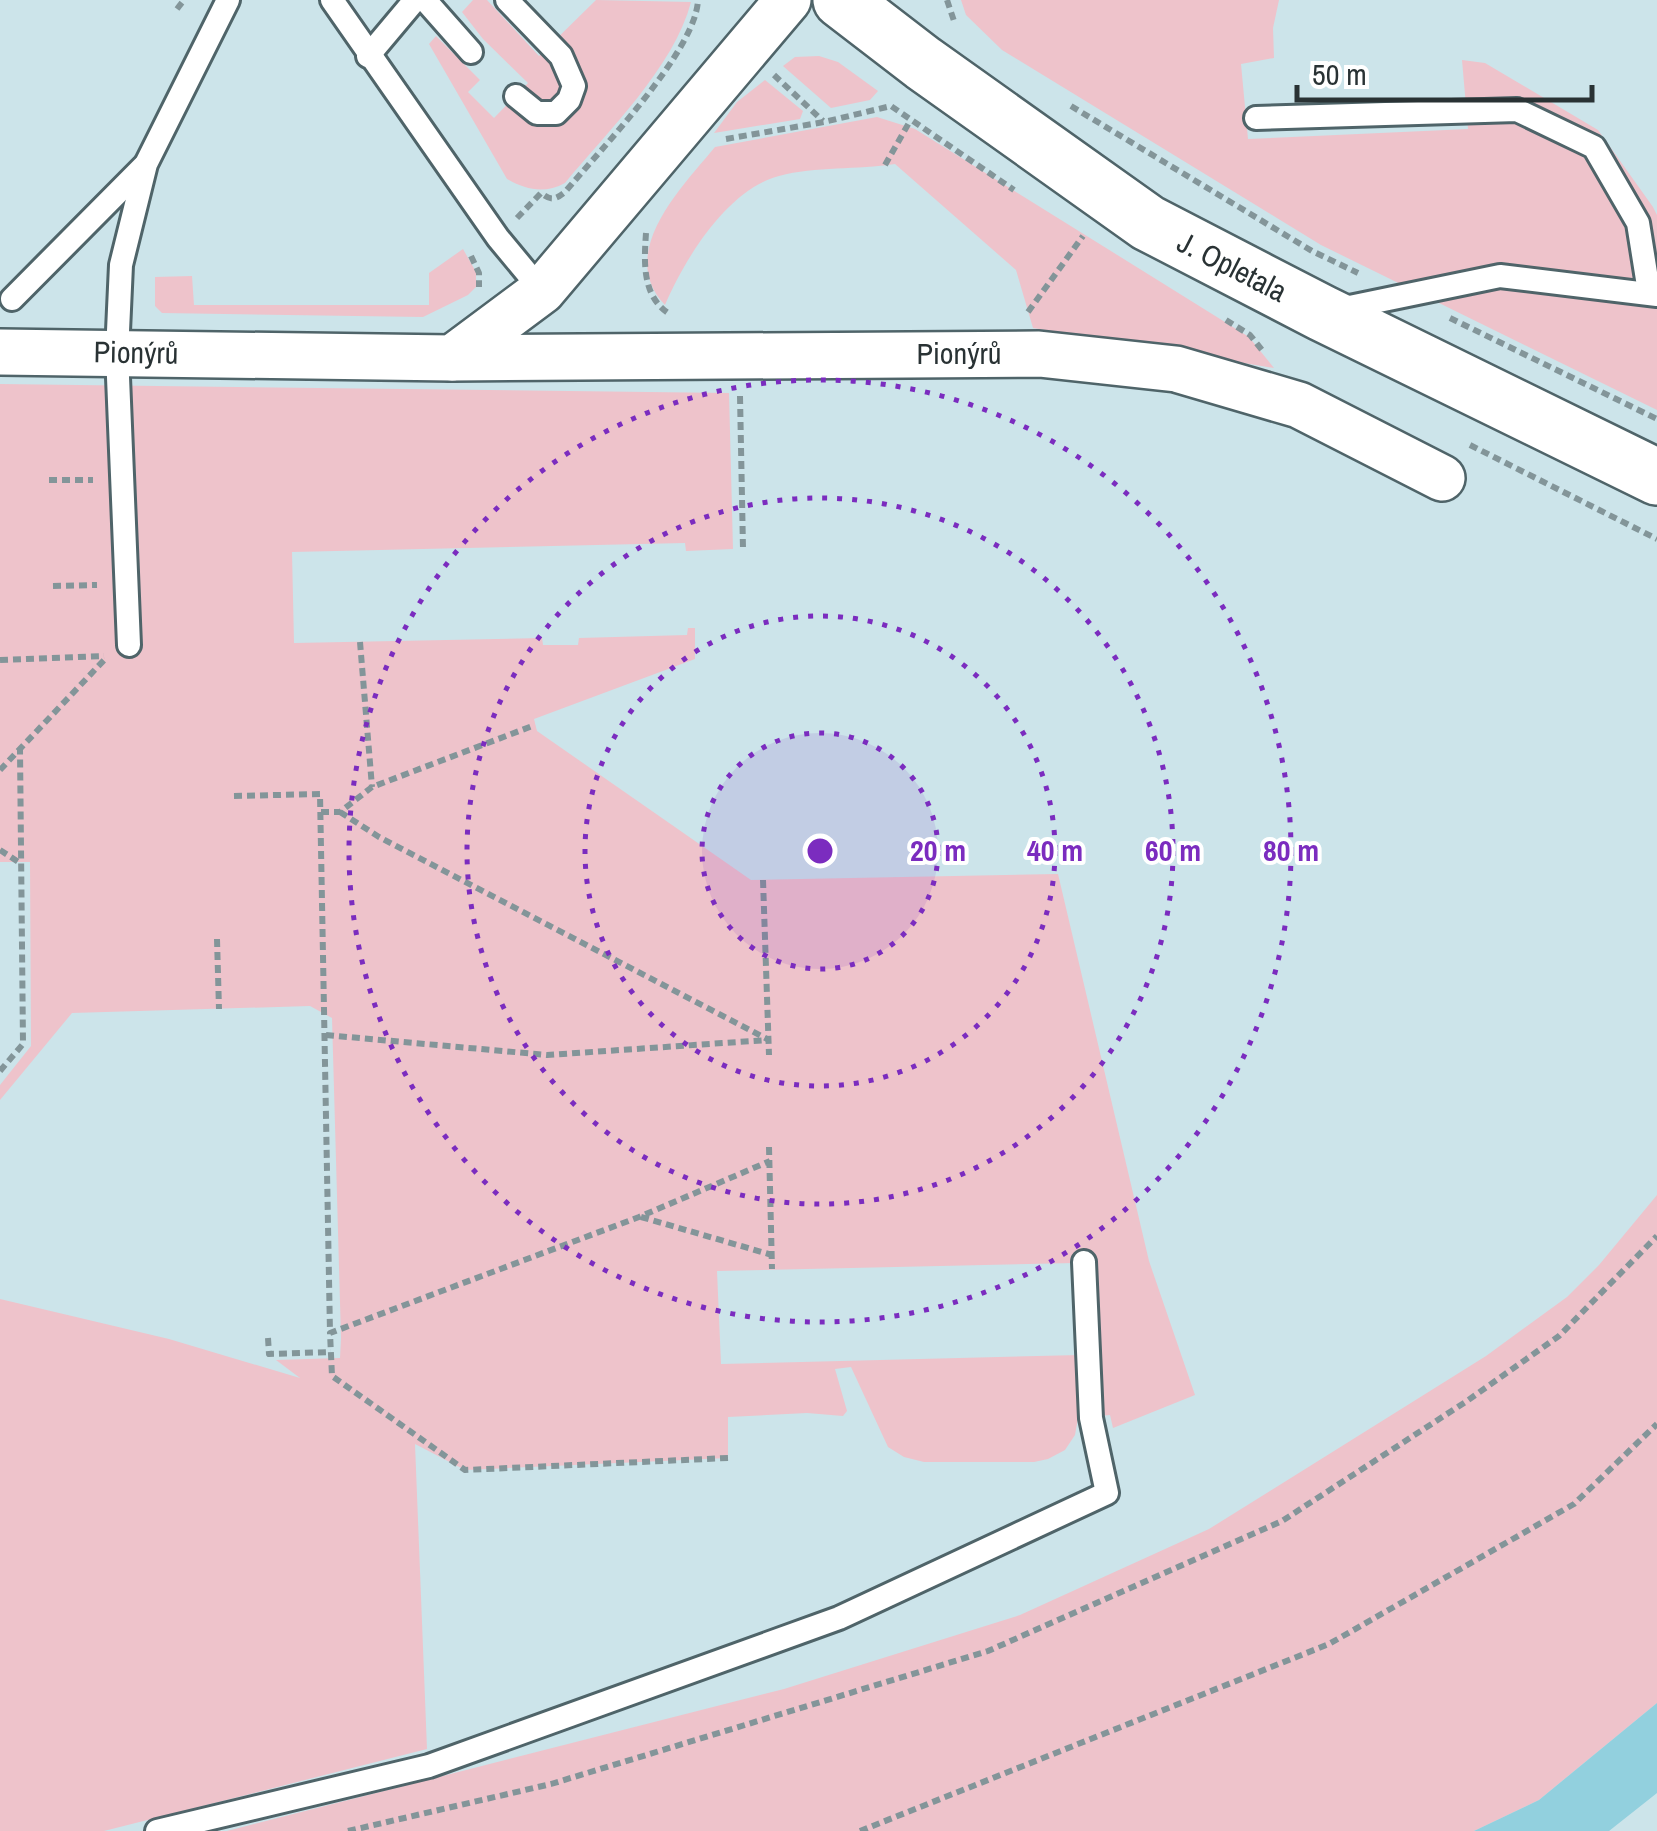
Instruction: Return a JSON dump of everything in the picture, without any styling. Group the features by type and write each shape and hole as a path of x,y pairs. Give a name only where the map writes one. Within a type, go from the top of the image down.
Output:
{"main road":[{"name":"J. Opletala","path":"842,0 948,39 1148,223 1657,478"}],"street":[{"path":"452,358 542,290 788,0"},
{"name":"Pionýrů","path":"0,352 452,358 1039,354 1176,369 1299,405 1442,478"}],"lane":[{"path":"129,644 116,352 121,265 146,164 228,0"},
{"path":"332,0 498,238 542,290"},
{"path":"368,56 415,0"},
{"path":"425,0 471,52"},
{"path":"507,0 561,56 574,86 569,100 556,113 536,113 516,96"},
{"path":"1256,118 1517,110 1594,147 1638,224 1653,293 1500,276 1322,313"},
{"path":"12,299 146,164"},
{"path":"157,1831 447,1759 840,1618 1107,1493 1090,1418 1084,1262"}],"path":[{"path":"176,9 184,0"},
{"path":"473,261 541,193 557,199 565,192 681,51 697,19 698,0"},
{"path":"722,140 891,106 948,39 948,0"},
{"path":"1059,99 1312,250 1657,420"},
{"path":"891,106 1020,194"},
{"path":"885,165 910,121"},
{"path":"653,222 646,234 644,261 650,292 660,307 678,320"},
{"path":"1067,225 1100,246"},
{"path":"1040,294 1083,236"},
{"path":"467,249 479,273 479,292"},
{"path":"1216,315 1250,335 1269,358"},
{"path":"740,385 743,549"},
{"path":"49,480 102,480"},
{"path":"53,586 104,584"},
{"path":"360,642 372,788"},
{"path":"0,660 109,656 0,770"},
{"path":"340,812 372,788 535,725"},
{"path":"0,1071 23,1044 20,749"},
{"path":"234,796 320,794 332,1376 466,1470 728,1458"},
{"path":"321,812 340,812 379,837 770,1040"},
{"path":"0,850 20,864"},
{"path":"763,880 769,1054"},
{"path":"217,939 219,1009"},
{"path":"326,1035 547,1054 770,1040"},
{"path":"768,1147 772,1270"},
{"path":"330,1333 639,1217 770,1161"},
{"path":"639,1217 772,1255"},
{"path":"348,1831 551,1784 988,1651 1282,1521 1559,1336 1657,1236"},
{"path":"268,1338 269,1354 331,1352"},
{"path":"860,1831 1329,1644 1574,1504 1657,1424"}],"shaded area":[{"path":"473,0 487,0 539,56 596,0 691,2 670,50 638,97 565,183 543,189 528,188 507,179 429,44 436,36 480,80 468,92 494,118 528,83 483,39 462,12"},
{"path":"961,0 1279,0 1273,28 1274,58 1241,64 1248,139 1468,129 1462,60 1485,63 1598,130 1657,215 1657,410 1321,245 1002,50 966,15"},
{"path":"819,56 838,62 878,91 870,100 831,108 783,66 795,57"},
{"path":"765,80 803,111 800,119 714,133 737,102"},
{"path":"877,117 915,129 1249,337 1274,368 1033,328 1016,270 895,164 807,171 760,183 742,195 710,228 665,305 651,285 647,264 650,242 672,200 715,147"},
{"path":"463,249 476,272 476,287 468,295 423,317 162,313 155,306 155,277 192,276 194,305 429,305 429,273"},
{"path":"0,384 729,393 733,549 686,551 685,543 292,552 294,643 542,638 543,645 578,645 579,638 687,635 688,628 695,628 695,659 534,719 537,731 751,880 1058,874 1149,1261 1195,1395 1113,1428 1110,1415 1078,1418 1075,1435 1065,1450 1034,1462 924,1462 904,1457 888,1447 851,1367 835,1369 847,1411 843,1416 807,1413 728,1417 728,1458 465,1470 415,1444 427,1749 104,1831 0,1831 0,1299 169,1339 300,1378 276,1360 340,1358 341,1338 332,1018 310,1006 72,1013 0,1100 0,1085 31,1046 30,862 0,862","holes":["1075,1263 1080,1355 721,1364 717,1271"]},
{"path":"1657,1195 1657,1703 1539,1800 1474,1831 227,1831 784,1689 1020,1615 1209,1529 1486,1356 1567,1297"}],"water":[{"path":"1657,1703 1657,1793 1609,1831 1474,1831 1539,1800"}]}
